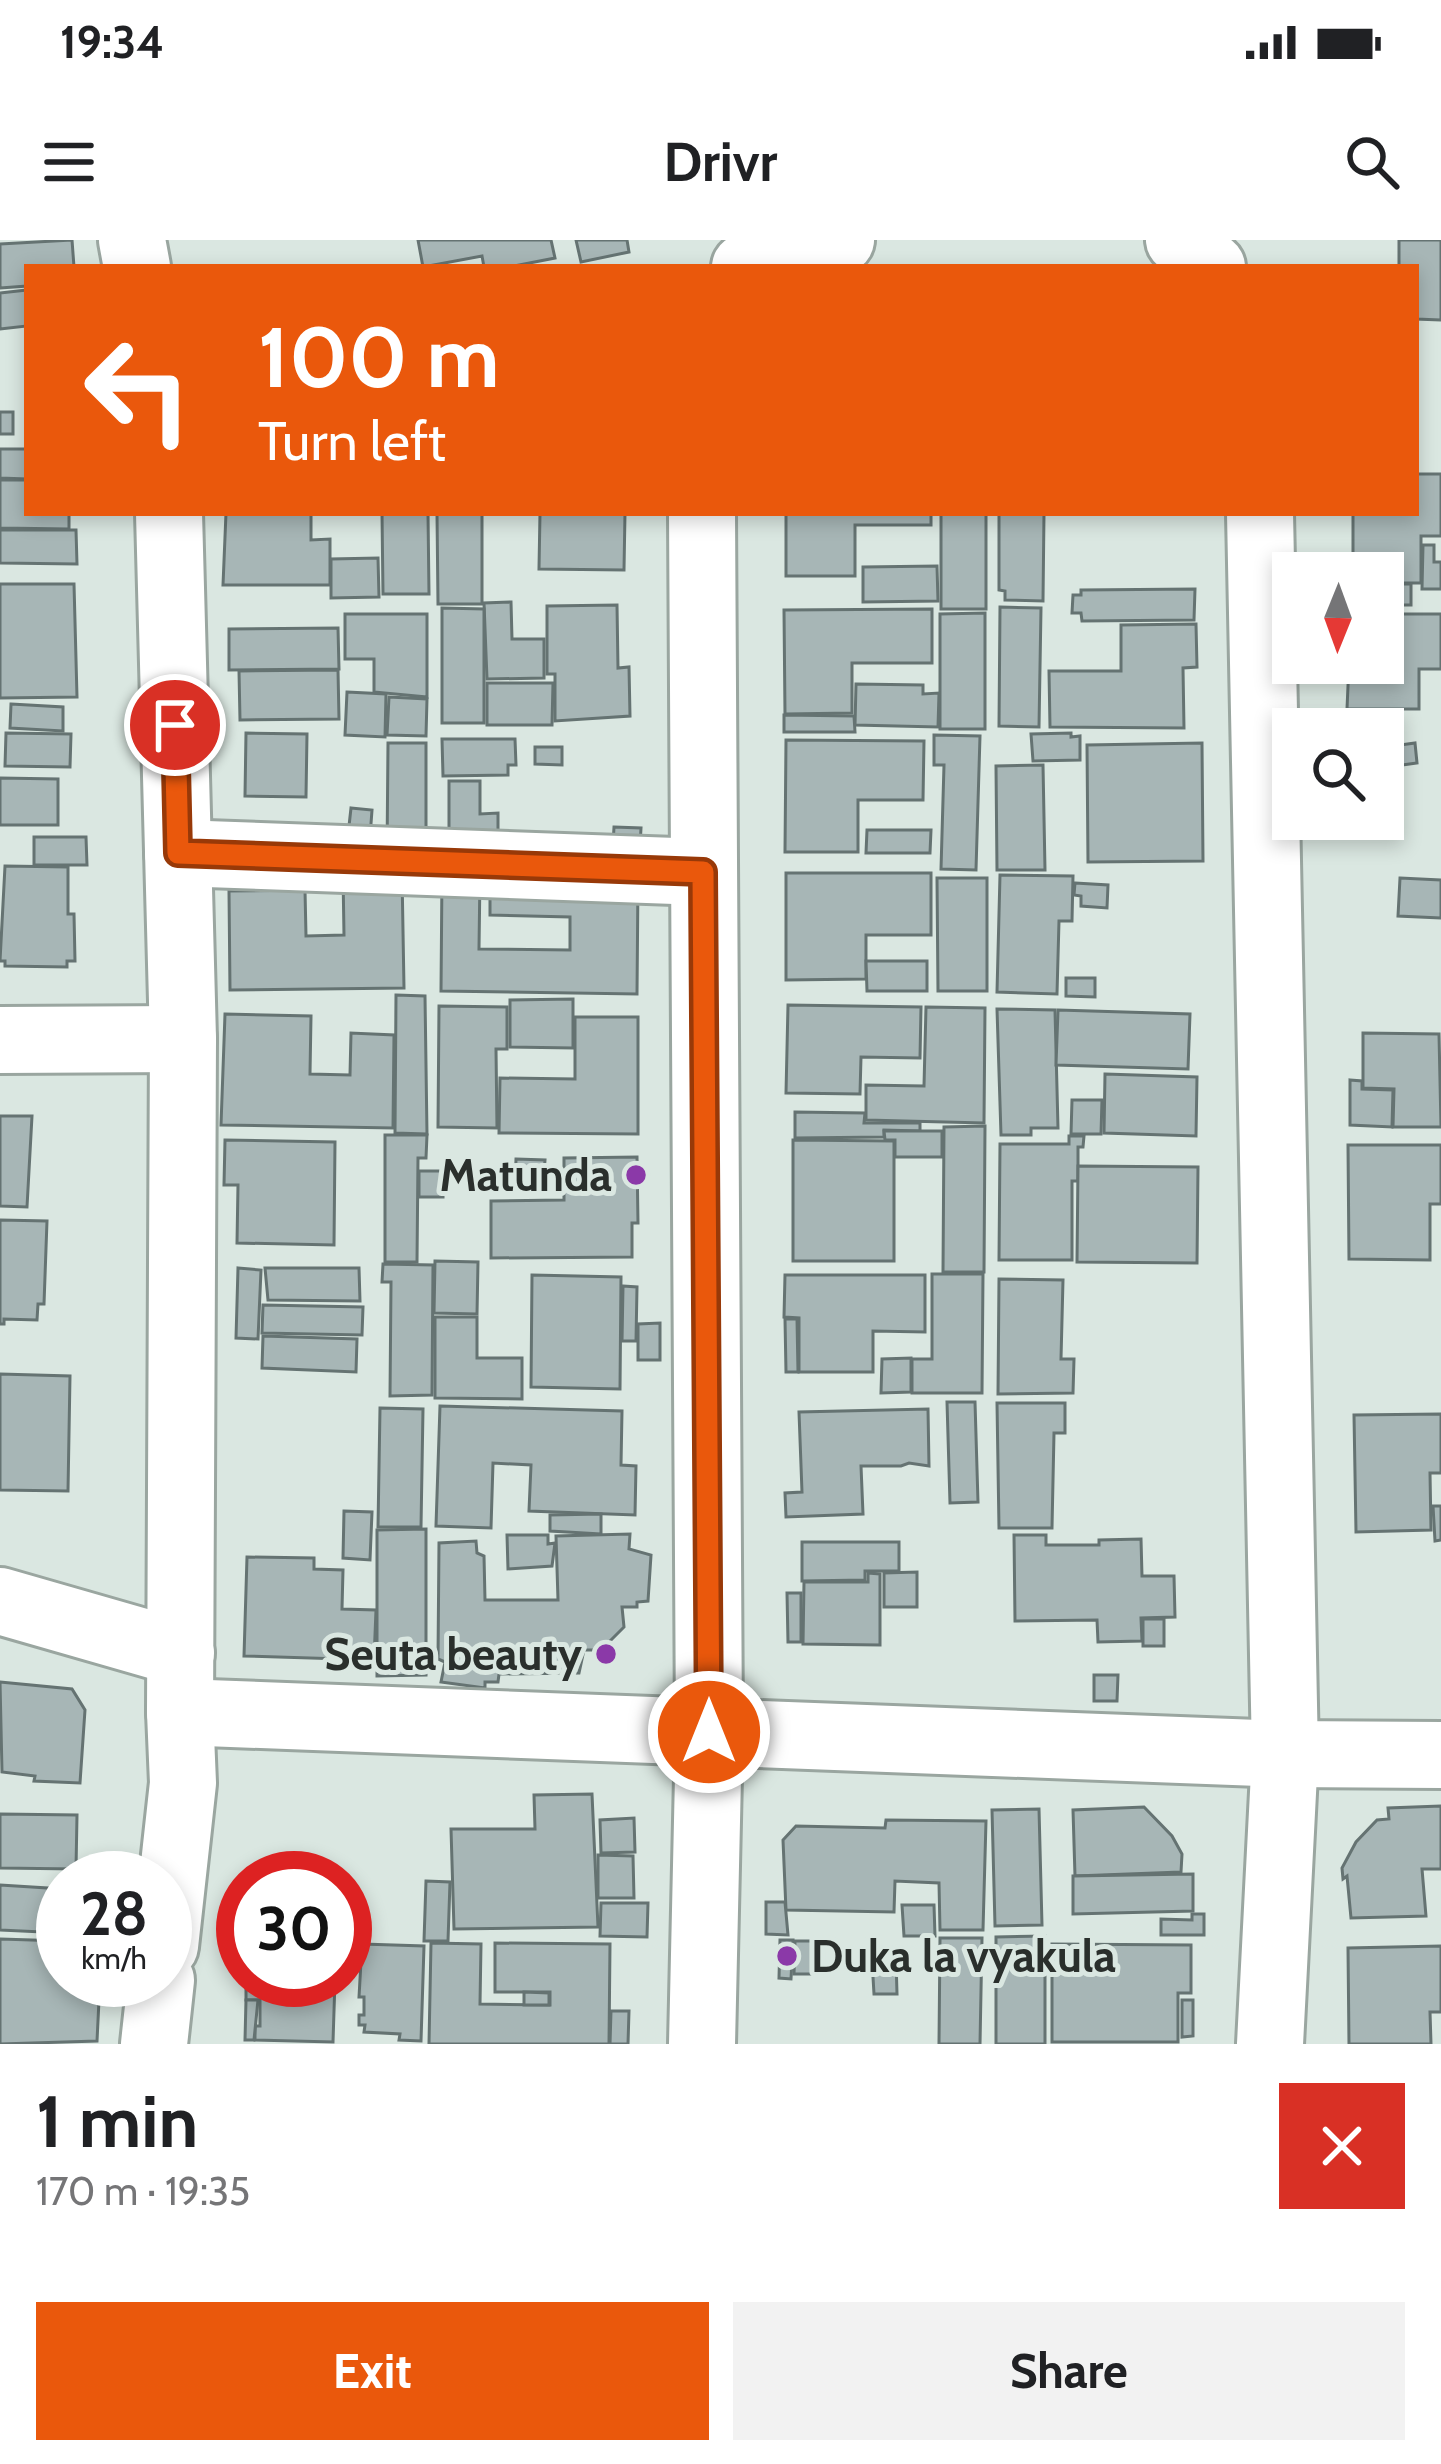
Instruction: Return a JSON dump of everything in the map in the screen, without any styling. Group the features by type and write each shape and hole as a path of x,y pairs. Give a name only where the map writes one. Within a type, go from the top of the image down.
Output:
{"street":[{"path":"756,264 841,240"},
{"path":"1179,240 1208,264"},
{"path":"1215,264 1235,240"},
{"path":"170,516 183,1039 183,1783 175,1851"},
{"path":"702,516 709,1732 702,2044"},
{"path":"1260,516 1285,1754 1270,2044"},
{"path":"178,853 703,872"},
{"path":"0,1040 183,1039"},
{"path":"0,1601 180,1683 709,1732 1285,1754 1441,1755"},
{"path":"154,2044 158,2007"}],"building":[{"path":"72,240 74,264 24,264 24,286 0,288 0,244"},
{"path":"418,240 551,240 555,258 483,264 482,256 422,264"},
{"path":"576,240 627,240 629,252 581,262"},
{"path":"1399,240 1441,240 1441,320 1419,319 1419,264 1399,264"},
{"path":"24,290 24,326 0,329 0,293"},
{"path":"0,412 13,412 13,434 0,434"},
{"path":"0,449 24,449 24,479 0,478"},
{"path":"1419,474 1441,474 1441,536 1421,536 1421,583 1404,583 1404,552 1353,552 1353,516 1419,516"},
{"path":"0,480 24,480 24,516 69,516 69,529 0,528"},
{"path":"226,516 311,516 311,540 330,539 330,585 223,585"},
{"path":"382,516 428,516 429,594 383,594"},
{"path":"437,516 482,516 482,604 438,604"},
{"path":"540,516 625,516 624,570 539,569"},
{"path":"786,516 931,516 931,525 855,525 855,576 786,576"},
{"path":"941,516 986,516 986,609 941,609"},
{"path":"999,516 1044,516 1043,601 1005,600 1005,591 999,590"},
{"path":"0,530 76,530 77,564 0,563"},
{"path":"1423,545 1434,545 1434,562 1441,562 1441,589 1422,589"},
{"path":"378,558 379,597 331,598 331,559"},
{"path":"937,566 938,601 863,602 863,567"},
{"path":"0,584 74,584 77,697 0,698"},
{"path":"1404,584 1411,584 1411,605 1404,605"},
{"path":"1195,589 1194,620 1082,621 1081,613 1072,613 1073,595 1081,595 1081,590"},
{"path":"511,602 512,639 544,639 544,678 487,679 484,603"},
{"path":"617,605 618,668 629,667 630,716 555,721 555,674 547,674 547,606"},
{"path":"1000,607 1041,608 1039,727 999,726"},
{"path":"442,608 484,609 484,723 442,723"},
{"path":"932,609 932,663 852,663 852,713 785,714 784,610"},
{"path":"985,613 985,729 940,729 940,614"},
{"path":"345,614 427,614 427,697 374,692 374,659 345,659"},
{"path":"1404,614 1441,614 1441,669 1419,669 1419,709 1347,708 1348,684 1404,684"},
{"path":"1196,624 1197,667 1183,668 1184,728 1050,727 1049,671 1121,671 1121,625"},
{"path":"338,628 339,669 229,670 229,629"},
{"path":"338,670 339,719 240,720 239,671"},
{"path":"487,683 553,683 552,725 487,725"},
{"path":"856,684 923,685 923,694 939,693 938,727 855,725"},
{"path":"347,692 386,694 385,737 345,735"},
{"path":"389,697 427,699 426,736 387,735"},
{"path":"11,704 63,707 63,731 10,728"},
{"path":"784,715 854,716 855,732 784,732"},
{"path":"6,733 71,734 70,767 5,766"},
{"path":"246,733 307,734 306,797 245,796"},
{"path":"1071,733 1071,737 1080,736 1080,760 1033,761 1031,734"},
{"path":"934,735 980,736 976,870 941,869 944,765 934,765"},
{"path":"442,739 515,739 516,765 508,765 508,775 443,776"},
{"path":"786,740 924,741 923,800 858,800 858,852 785,852"},
{"path":"388,743 426,743 426,854 387,855"},
{"path":"1202,743 1203,861 1088,862 1087,745"},
{"path":"1415,743 1417,763 1404,765 1404,744"},
{"path":"535,747 562,747 562,765 535,764"},
{"path":"1043,765 1045,870 997,870 996,766"},
{"path":"0,778 58,779 58,825 0,825"},
{"path":"449,781 480,781 480,814 498,813 498,854 449,854"},
{"path":"351,808 372,810 370,837 348,835"},
{"path":"614,827 641,828 640,846 613,845"},
{"path":"867,830 931,830 930,853 866,853"},
{"path":"34,837 86,837 87,865 34,865"},
{"path":"5,866 68,867 75,961 67,961 67,967 5,966 0,961"},
{"path":"786,873 931,873 931,935 866,935 866,979 786,980"},
{"path":"343,874 402,874 404,988 230,990 229,891 305,890 306,936 344,935"},
{"path":"442,874 480,875 479,949 570,950 570,917 490,915 490,878 638,879 637,994 441,991"},
{"path":"1000,875 1073,876 1072,921 1059,921 1057,994 997,992"},
{"path":"937,878 987,878 987,991 938,991"},
{"path":"1400,878 1441,880 1441,918 1398,916"},
{"path":"1075,883 1108,885 1107,908 1081,906 1081,896 1074,895"},
{"path":"866,961 927,961 927,991 867,991"},
{"path":"1066,978 1095,978 1095,997 1066,996"},
{"path":"396,995 425,996 427,1134 395,1133"},
{"path":"573,999 573,1048 510,1047 510,1000"},
{"path":"788,1005 921,1007 920,1058 861,1057 860,1094 786,1093"},
{"path":"439,1006 507,1007 507,1049 496,1049 497,1128 438,1127"},
{"path":"926,1007 985,1008 984,1123 866,1120 866,1085 924,1086"},
{"path":"997,1009 1055,1010 1058,1128 1031,1128 1031,1135 1001,1135"},
{"path":"1058,1010 1190,1014 1188,1069 1056,1065"},
{"path":"225,1014 311,1016 310,1074 350,1075 351,1033 394,1035 393,1128 221,1125"},
{"path":"575,1017 638,1017 638,1134 499,1133 500,1078 575,1079"},
{"path":"1363,1033 1439,1034 1441,1127 1393,1127 1394,1089 1363,1088"},
{"path":"1105,1074 1197,1077 1196,1136 1104,1133"},
{"path":"1350,1080 1362,1081 1362,1089 1393,1090 1392,1127 1350,1125"},
{"path":"1072,1100 1102,1100 1101,1134 1071,1134"},
{"path":"795,1112 865,1113 864,1123 920,1123 920,1131 884,1130 884,1137 795,1138"},
{"path":"0,1116 32,1116 27,1207 0,1206"},
{"path":"985,1126 984,1272 943,1272 944,1127"},
{"path":"884,1131 942,1131 942,1157 895,1157 895,1140 885,1140"},
{"path":"385,1135 427,1135 426,1158 418,1158 417,1262 385,1262"},
{"path":"1069,1136 1084,1136 1083,1147 1078,1147 1078,1181 1072,1181 1072,1260 999,1260 1000,1144 1069,1144"},
{"path":"225,1140 335,1142 334,1245 237,1243 238,1185 224,1185"},
{"path":"793,1140 894,1141 894,1261 793,1261"},
{"path":"1348,1145 1441,1145 1441,1204 1430,1204 1430,1260 1349,1259"},
{"path":"637,1157 638,1223 632,1223 632,1257 491,1258 491,1201 564,1200 564,1158"},
{"path":"516,1159 545,1160 543,1189 515,1188"},
{"path":"1078,1166 1198,1167 1197,1263 1077,1262"},
{"path":"419,1171 443,1171 443,1197 419,1197"},
{"path":"0,1220 47,1221 44,1304 38,1304 37,1320 4,1319 0,1324"},
{"path":"435,1261 478,1262 477,1314 434,1313"},
{"path":"383,1264 433,1265 432,1395 390,1396 391,1282 382,1282"},
{"path":"238,1268 261,1270 258,1339 236,1338"},
{"path":"265,1268 359,1268 360,1301 268,1300"},
{"path":"932,1274 983,1274 982,1393 912,1393 912,1359 932,1359"},
{"path":"532,1275 621,1277 620,1389 531,1387"},
{"path":"785,1275 925,1275 925,1332 873,1331 873,1372 799,1372 799,1318 784,1317"},
{"path":"999,1279 1063,1280 1061,1359 1074,1359 1073,1393 998,1394"},
{"path":"623,1286 637,1287 636,1341 622,1341"},
{"path":"263,1305 363,1307 362,1335 262,1333"},
{"path":"435,1317 477,1317 477,1358 522,1358 522,1399 435,1398"},
{"path":"785,1319 797,1319 798,1372 786,1372"},
{"path":"660,1323 660,1360 638,1360 638,1324"},
{"path":"263,1336 357,1339 356,1372 262,1368"},
{"path":"911,1358 911,1392 881,1393 882,1359"},
{"path":"0,1374 70,1376 68,1491 0,1490"},
{"path":"947,1402 975,1402 978,1502 950,1503"},
{"path":"997,1403 1065,1403 1065,1433 1054,1433 1052,1528 999,1528"},
{"path":"440,1406 622,1411 621,1465 636,1466 635,1515 529,1511 531,1465 493,1463 491,1528 436,1526"},
{"path":"380,1408 423,1409 421,1527 378,1527"},
{"path":"928,1409 929,1466 861,1466 863,1514 786,1517 785,1493 802,1492 799,1412"},
{"path":"1441,1414 1441,1473 1430,1473 1431,1530 1356,1532 1354,1415"},
{"path":"1433,1506 1441,1506 1441,1540 1435,1541"},
{"path":"344,1511 372,1512 370,1560 343,1558"},
{"path":"601,1514 601,1534 550,1531 550,1515"},
{"path":"426,1529 426,1675 377,1676 377,1530"},
{"path":"630,1534 629,1549 651,1555 648,1601 622,1607 624,1627 601,1650 584,1650 579,1673 499,1674 498,1682 485,1682 485,1688 441,1682 445,1662 438,1659 439,1543 476,1541 477,1553 484,1556 485,1600 558,1600 556,1536"},
{"path":"507,1535 548,1535 548,1544 555,1543 552,1566 508,1569"},
{"path":"1014,1535 1046,1535 1046,1545 1141,1539 1142,1576 1174,1576 1175,1617 1141,1618 1142,1641 1098,1642 1097,1620 1015,1621"},
{"path":"802,1542 899,1542 899,1571 865,1571 865,1580 802,1581"},
{"path":"247,1557 314,1558 314,1569 343,1570 342,1609 376,1610 374,1660 244,1656"},
{"path":"917,1572 917,1607 884,1607 884,1573"},
{"path":"868,1573 880,1574 880,1645 803,1644 804,1582 868,1582"},
{"path":"787,1593 801,1593 801,1642 788,1642"},
{"path":"1143,1619 1164,1619 1164,1646 1143,1646"},
{"path":"1094,1675 1118,1675 1117,1701 1094,1701"},
{"path":"0,1682 72,1689 85,1710 80,1783 34,1781 35,1776 2,1772"},
{"path":"592,1794 598,1927 454,1929 451,1829 535,1829 534,1795"},
{"path":"1441,1806 1441,1869 1422,1869 1426,1916 1351,1918 1342,1868 1356,1842 1377,1820 1389,1819 1388,1808"},
{"path":"1144,1807 1172,1836 1182,1854 1181,1872 1075,1876 1073,1810"},
{"path":"1039,1809 1042,1925 995,1926 992,1810"},
{"path":"0,1814 77,1815 76,1851 36,1851 36,1868 0,1868"},
{"path":"634,1818 635,1852 601,1853 600,1820"},
{"path":"886,1820 986,1821 983,1930 940,1930 939,1883 895,1881 894,1912 786,1910 783,1840 796,1826 885,1828"},
{"path":"598,1855 633,1856 634,1898 598,1898"},
{"path":"1193,1874 1193,1911 1073,1914 1073,1876"},
{"path":"426,1881 450,1882 448,1941 424,1941"},
{"path":"0,1885 36,1887 36,1932 0,1930"},
{"path":"766,1902 785,1902 788,1935 766,1934"},
{"path":"601,1903 648,1903 647,1937 600,1936"},
{"path":"902,1905 934,1905 935,1936 904,1936"},
{"path":"1192,1914 1204,1914 1204,1935 1161,1935 1161,1919 1192,1920"},
{"path":"1045,1936 1045,2044 996,2044 996,1937"},
{"path":"940,1938 982,1938 980,2044 939,2044"},
{"path":"0,1939 36,1940 36,2007 99,2007 97,2041 0,2044"},
{"path":"780,1940 793,1940 791,1979 779,1978"},
{"path":"795,1941 818,1941 817,1974 794,1974"},
{"path":"431,1943 481,1944 480,2004 550,2005 550,1992 495,1992 495,1943 610,1944 609,2044 429,2044"},
{"path":"372,1944 424,1946 421,2041 399,2040 400,2034 364,2032 359,2015 364,2015 364,2007 372,2007"},
{"path":"1052,1944 1191,1945 1191,1993 1178,1993 1178,2042 1052,2042"},
{"path":"1441,1946 1441,2012 1430,2012 1431,2044 1349,2044 1348,1948"},
{"path":"896,1959 897,1994 874,1994 872,1960"},
{"path":"524,1992 549,1993 549,2005 524,2005"},
{"path":"1182,2000 1193,2000 1193,2036 1182,2037"},
{"path":"246,2007 257,2007 254,2040 245,2040"},
{"path":"260,2007 334,2007 333,2042 255,2040 255,2026 260,2026"},
{"path":"611,2011 629,2011 628,2044 610,2044"}],"place":[{"name":"Matunda","path":"636,1175"},
{"name":"Seuta beauty","path":"606,1654"},
{"name":"Duka la vyakula","path":"787,1956"}],"route":[{"path":"175,725 178,853 703,872 709,1732"}]}
